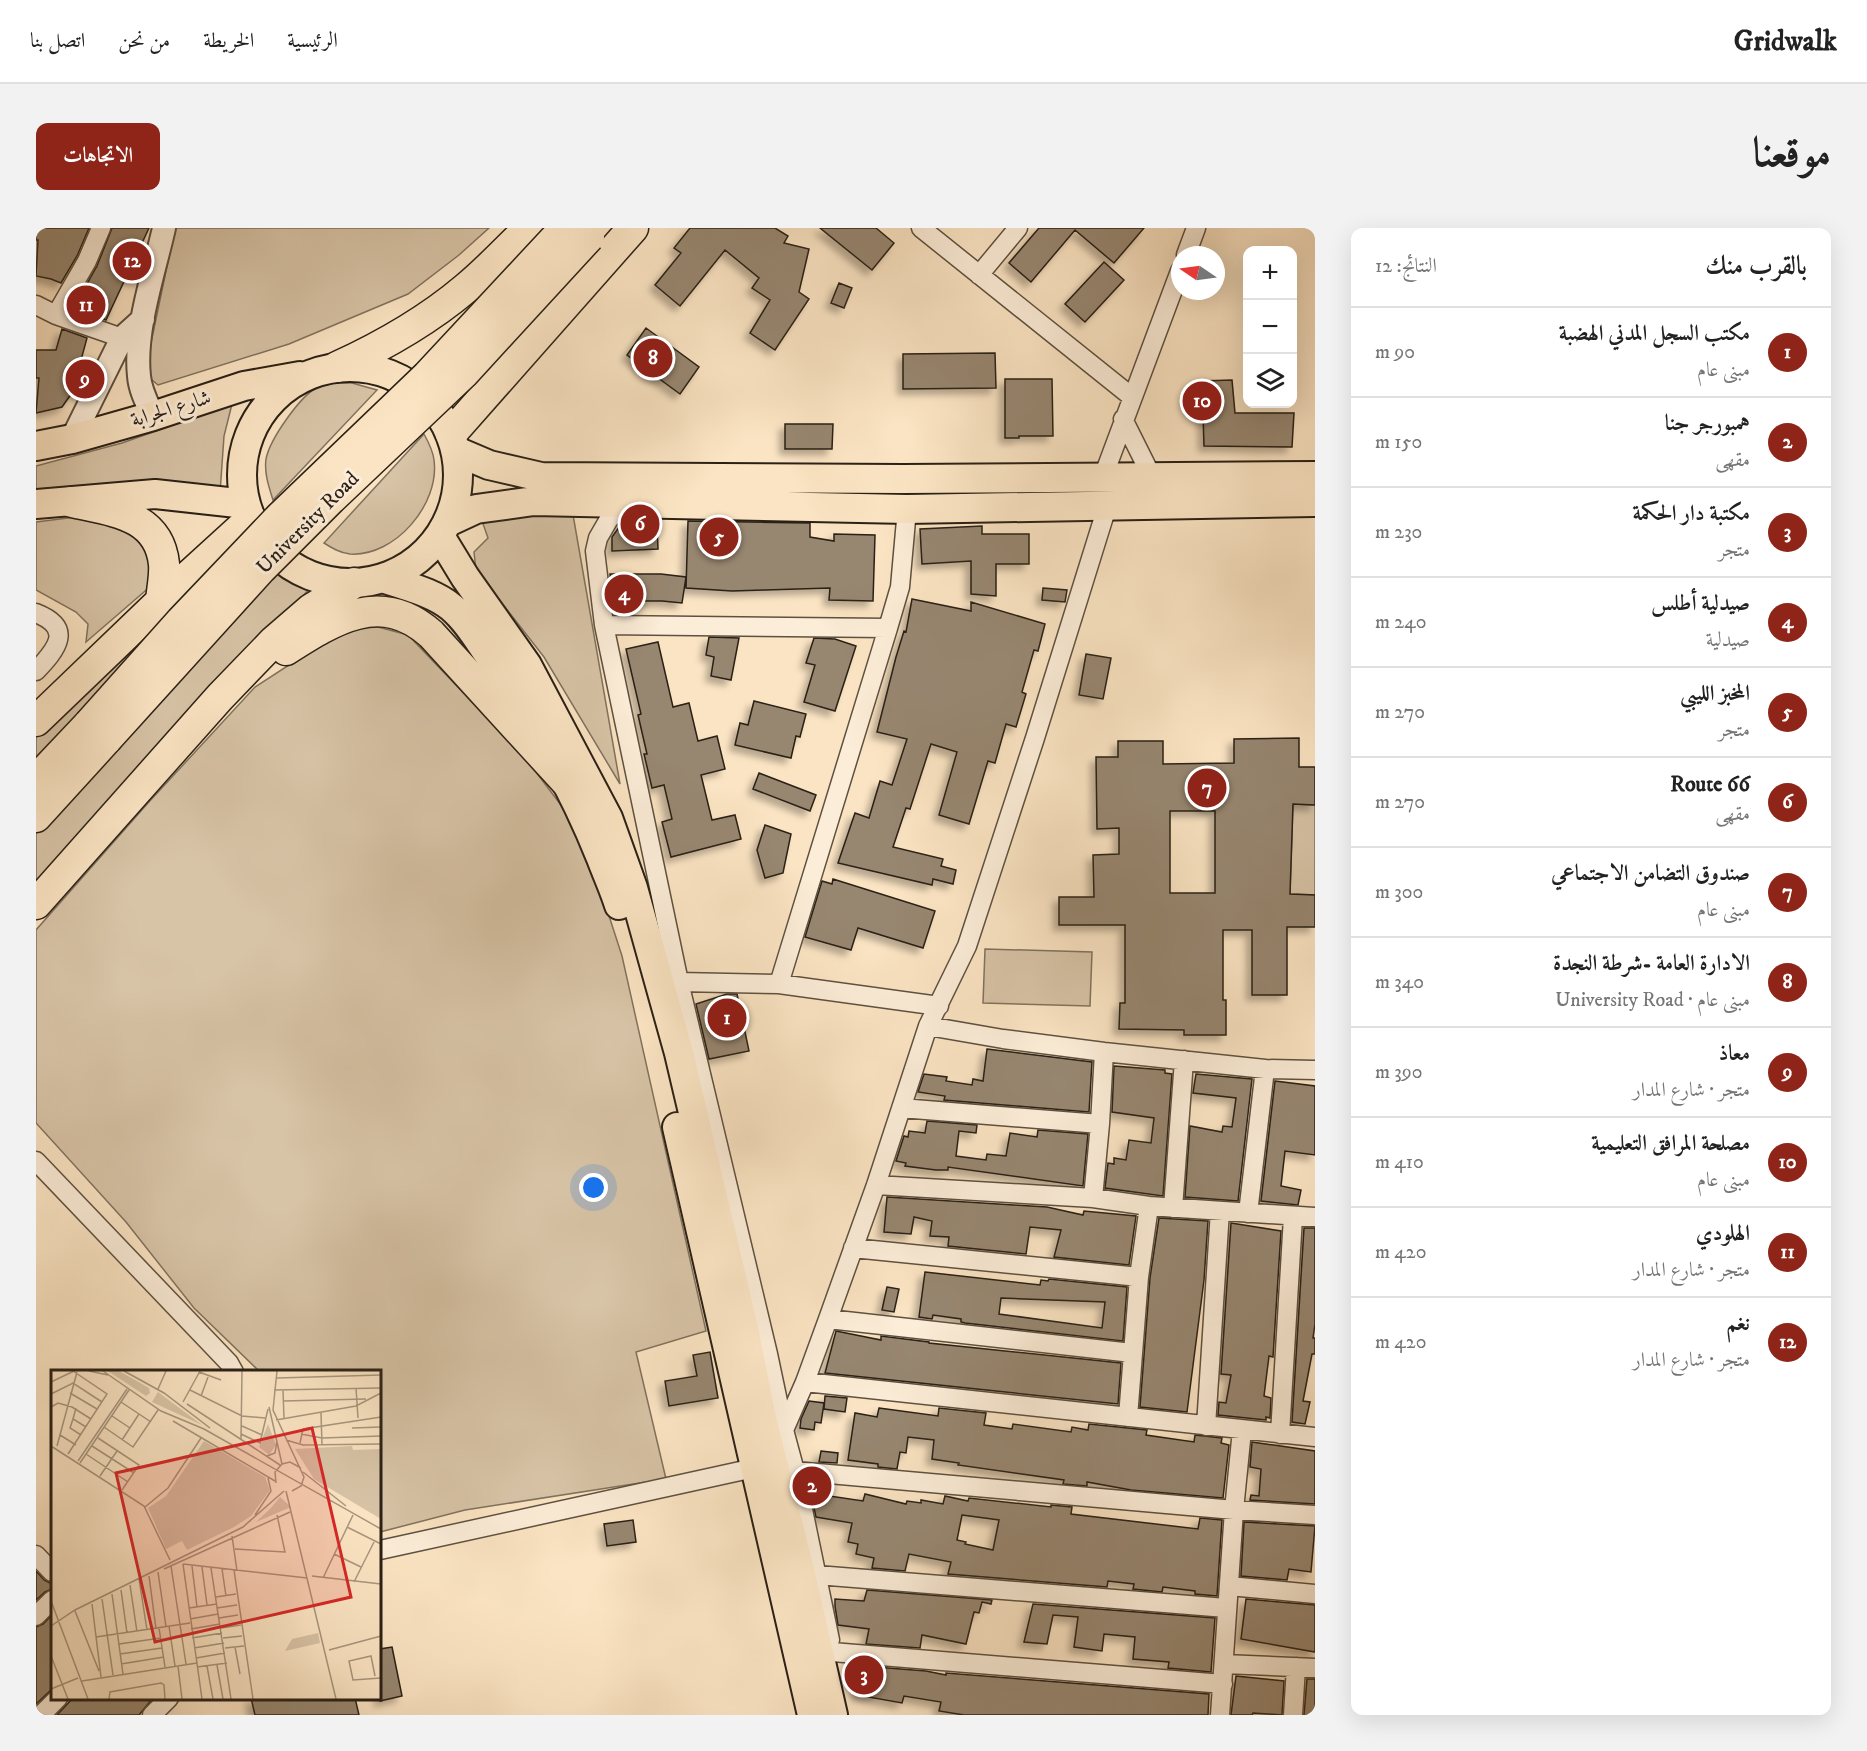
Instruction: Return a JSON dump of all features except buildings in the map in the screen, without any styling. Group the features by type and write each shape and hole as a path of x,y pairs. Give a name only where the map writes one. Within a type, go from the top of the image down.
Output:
{"highway":[{"path":"337,367 381,347 416,325 466,288 529,228"},
{"path":"454,443 633,228"},
{"name":"University Road","path":"36,817 181,621 280,517 427,376 584,231"},
{"path":"72,502 129,516 142,523 155,536 162,549 165,567 161,601"},
{"path":"36,721 161,601 248,511"},
{"path":"36,904 220,697 274,641 304,615 354,583"},
{"path":"220,697 267,662 318,630 370,610 390,611 408,617 431,634 569,785"},
{"name":"University Road","path":"36,780 98,731"}],"main road":[{"path":"337,367 372,368 405,381 433,404 454,443 459,476 456,499 444,529 424,554 405,568 383,578 354,583 322,580 293,567 268,546 248,511 242,473 247,442 260,414 281,391 307,375 337,367"},
{"name":"شارع الجرابة","path":"36,446 153,416 244,386 307,375"},
{"path":"454,443 498,468 541,477 903,479 1315,476"},
{"path":"36,504 155,494 248,511"},
{"path":"444,529 476,509 534,501 907,509 1315,502"},
{"path":"444,529 465,577 527,665 608,818 668,974 670,1057 754,1468 812,1715"},
{"path":"383,578 432,597 448,605 458,614 512,688 569,785 617,897 670,1057 745,1333 762,1419 776,1433 832,1715"}],"street":[{"path":"56,315 87,261 101,228"},
{"path":"153,416 144,397 139,378 138,357 143,319 165,228"},
{"path":"921,228 1132,397"},
{"path":"979,275 1018,228"},
{"path":"1189,246 1196,228"},
{"path":"1103,477 1171,295"},
{"path":"36,305 56,315 122,338"},
{"path":"72,438 122,338 143,319"},
{"path":"1123,419 1152,477"},
{"path":"636,502 620,509 609,519 598,538 595,552 604,625 668,974 768,1354 776,1433 795,1471 832,1652 848,1715"},
{"path":"776,1433 805,1383 876,1185 928,1026 967,946 1032,749 1107,507"},
{"path":"779,984 900,587 907,509"},
{"path":"36,613 49,618 57,626 59,639 54,652 36,671"},
{"path":"604,625 888,628"},
{"path":"668,974 779,984 939,1006"},
{"path":"928,1026 1003,1039 1104,1052 1264,1069 1315,1070"},
{"path":"1093,1198 1104,1052"},
{"path":"1173,1208 1184,1060"},
{"path":"1248,1214 1264,1069"},
{"path":"901,1108 1100,1124"},
{"path":"36,1161 233,1370"},
{"path":"876,1185 1093,1198 1149,1206 1315,1217"},
{"path":"1128,1417 1139,1277 1149,1206"},
{"path":"1206,1426 1220,1211"},
{"path":"1280,1434 1293,1217"},
{"path":"853,1248 1139,1277"},
{"path":"828,1319 1132,1353"},
{"path":"805,1383 1315,1437"},
{"path":"1220,1715 1226,1608 1242,1430"},
{"path":"381,1550 754,1468"},
{"path":"795,1471 1234,1510 1315,1515"},
{"path":"36,1555 51,1571"},
{"path":"817,1575 1226,1608"},
{"path":"1228,1586 1315,1594"},
{"path":"36,1616 51,1601"},
{"path":"832,1652 1223,1684"},
{"path":"1224,1664 1315,1668"},
{"path":"1293,1715 1296,1667"},
{"path":"41,1715 56,1700"},
{"path":"152,1715 167,1700"}],"shaded area":[{"path":"175,228 489,228 459,255 408,294 289,344 158,385 146,375 147,362"},
{"path":"334,383 352,383 377,390 273,500 267,480 266,459 273,441 309,393 318,387"},
{"path":"232,404 224,436 220,493 168,482 36,489 36,466 122,443"},
{"path":"424,434 433,457 434,477 430,494 411,525 383,547 367,553 350,554 324,543"},
{"path":"572,509 620,784 544,657 476,570 474,552 488,538 481,518"},
{"path":"100,514 137,520 159,579 86,642 88,624 76,612 36,590 36,522"},
{"path":"239,539 36,766 36,736"},
{"path":"280,570 311,587 36,892 36,833"},
{"path":"363,623 408,635 523,755 567,813 589,854 622,956 706,1331 636,1352 666,1479 465,1510 381,1532 381,1370 258,1370 194,1308 126,1222 36,1123 36,930 148,803 255,687 312,650"},
{"path":"1293,804 1315,805 1315,895 1290,894"},
{"path":"985,949 1092,952 1090,1006 983,1003"}],"place":[{"name":"نغم","path":"132,261"},
{"name":"الهلودي","path":"86,305"},
{"name":"الادارة العامة -شرطة النجدة","path":"653,358"},
{"name":"معاذ","path":"85,379"},
{"name":"مصلحة المرافق التعليمية","path":"1202,401"},
{"name":"Route 66","path":"640,524"},
{"name":"المخبز الليبي","path":"719,537"},
{"name":"صيدلية أطلس","path":"624,594"},
{"name":"صندوق التضامن الاجتماعي","path":"1207,788"},
{"name":"مكتب السجل المدني الهضبة","path":"727,1018"},
{"name":"همبورجر جنا","path":"812,1486"},
{"name":"مكتبة دار الحكمة","path":"864,1675"}]}
